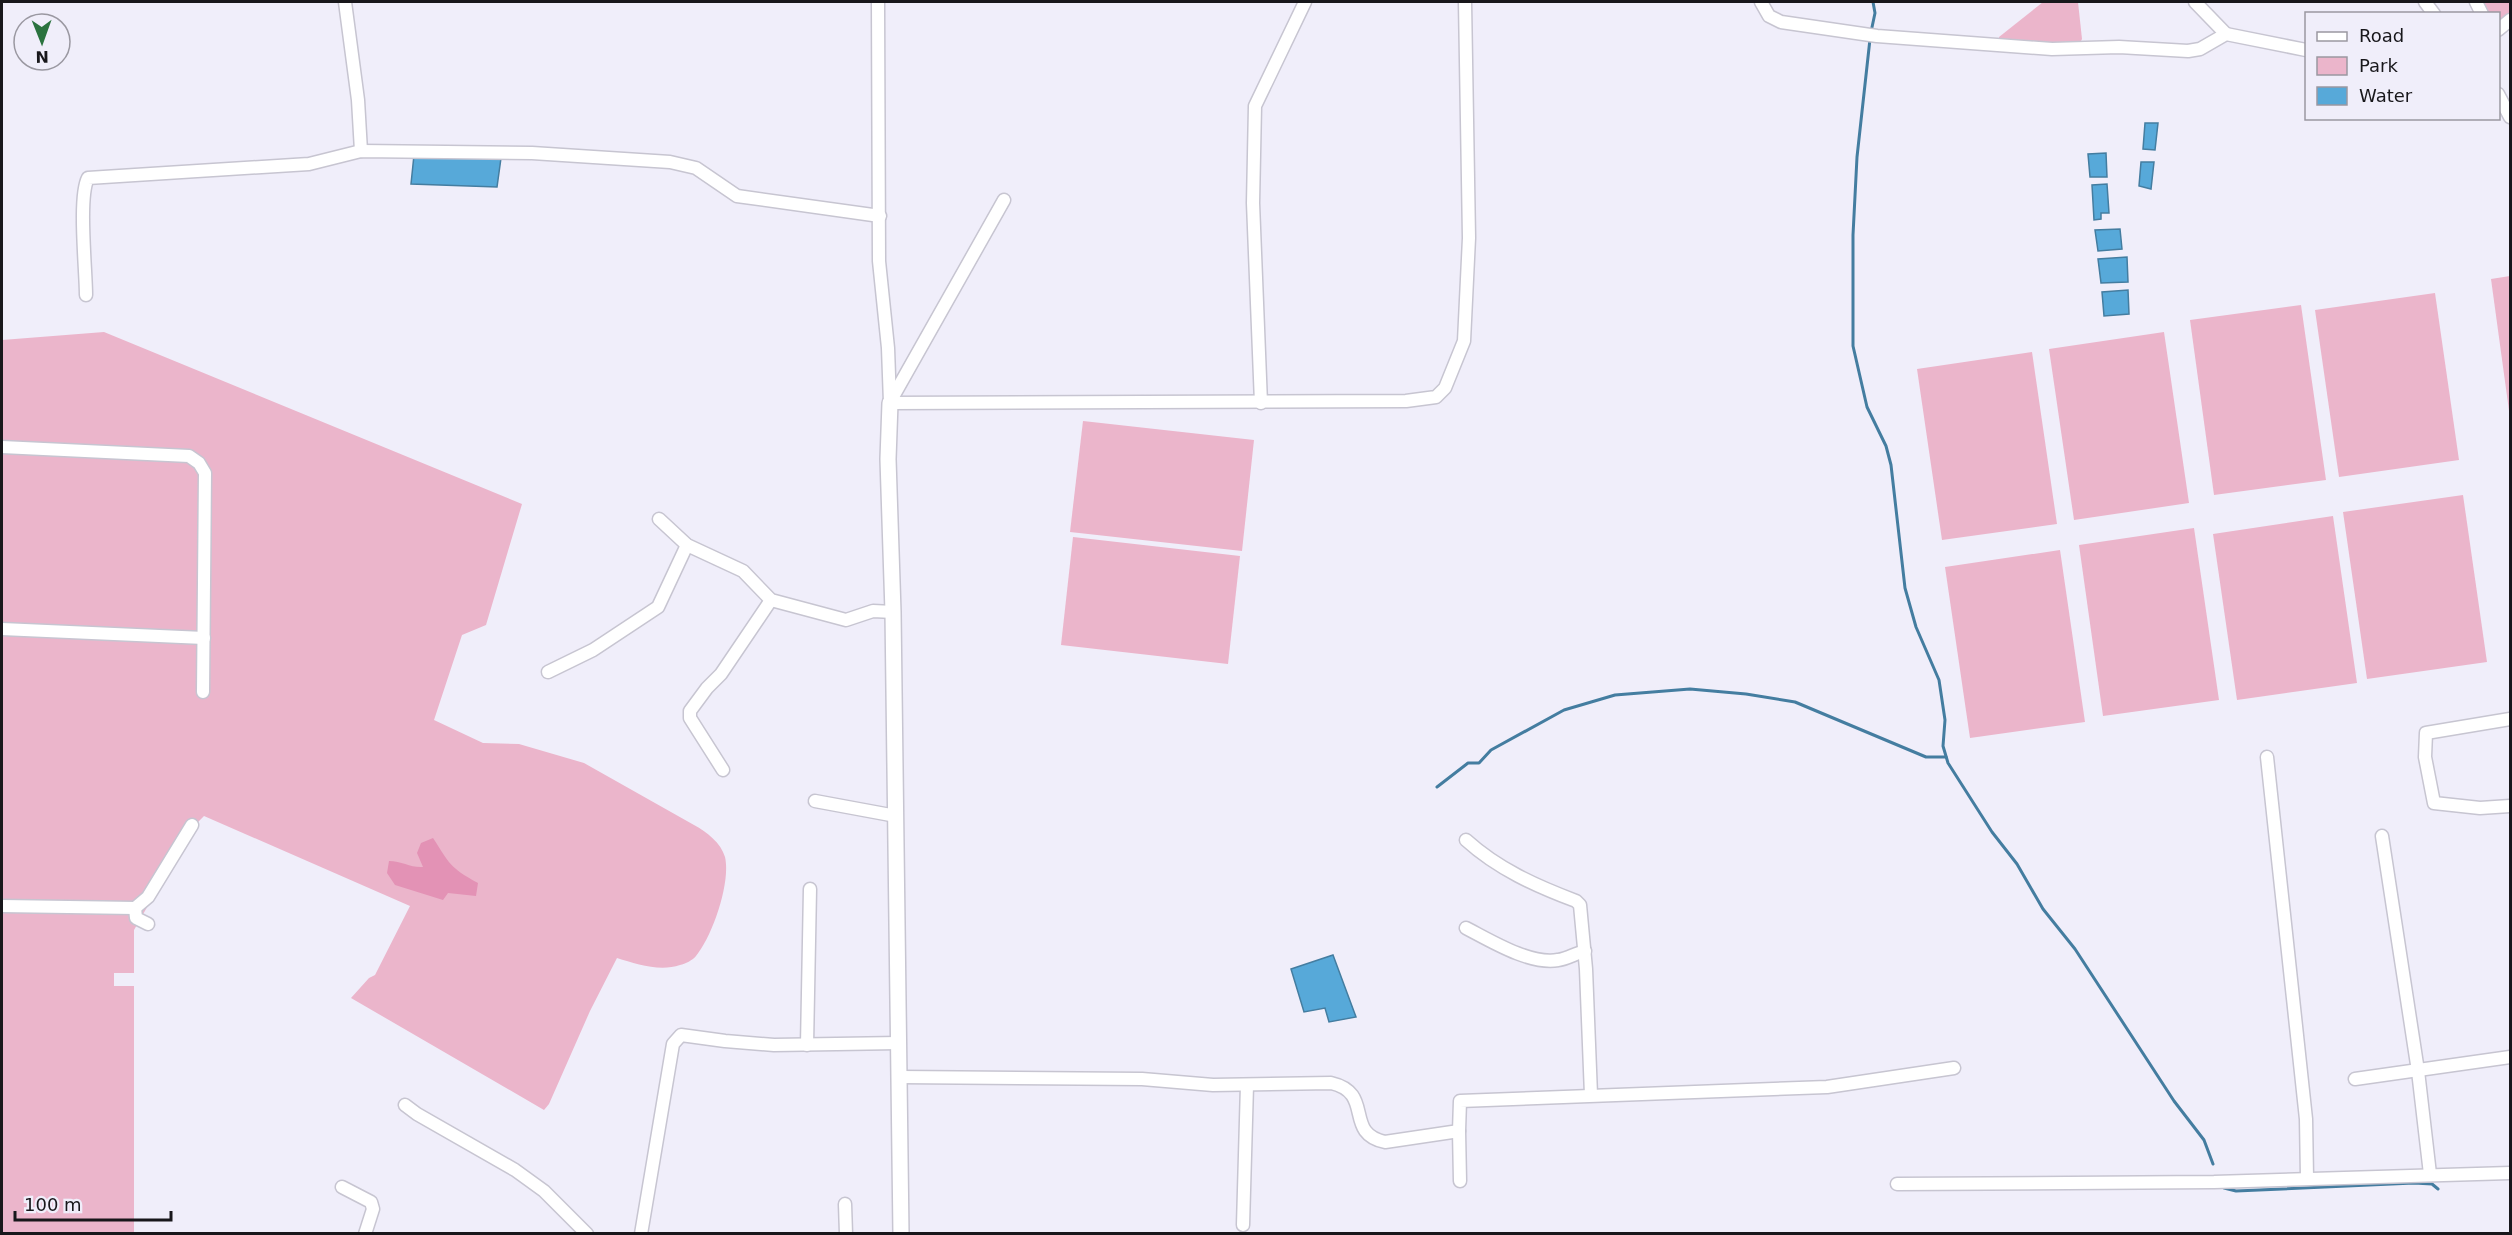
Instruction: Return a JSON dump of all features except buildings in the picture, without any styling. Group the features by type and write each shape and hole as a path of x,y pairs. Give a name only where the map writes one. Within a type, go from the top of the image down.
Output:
{"street":[{"path":"345,2 358,100 361,151"},
{"path":"878,2 879,261 888,348 890,403 888,470 893,612 901,1233"},
{"path":"1261,403 1253,203 1253,121 1255,106 1305,2"},
{"path":"890,403 1261,403 1426,400 1436,397 1445,388 1464,341 1467,317 1469,238 1464,2"},
{"path":"1761,2 1769,16 1781,22 1870,34 2002,47 2052,50 2119,46 2188,51 2200,49 2226,34"},
{"path":"2195,2 2226,34 2305,50"},
{"path":"2500,96 2511,117"},
{"path":"86,295 84,200 85,184 88,178 309,164 361,151 510,152 670,162 696,168 737,196 880,216"},
{"path":"890,403 1004,200"},
{"path":"2,447 189,456 199,463 205,473 203,692"},
{"path":"659,519 687,545 743,571 771,600 846,620 873,611 893,612"},
{"path":"548,672 593,650 658,607 687,545"},
{"path":"723,770 690,718 690,711 721,674 771,600"},
{"path":"2,629 204,638"},
{"path":"2511,719 2426,733 2425,757 2434,803 2480,808 2511,806"},
{"path":"2267,757 2305,1108 2307,1178"},
{"path":"815,801 896,816"},
{"path":"2,906 135,908 148,897 192,825"},
{"path":"2382,836 2418,1071 2430,1174"},
{"path":"1466,840 1484,856 1510,873 1576,901 1582,910 1591,1095"},
{"path":"807,1045 810,889"},
{"path":"135,908 136,918 148,924"},
{"path":"1466,928 1515,953 1548,960 1558,960 1585,951"},
{"path":"641,1233 673,1044 681,1035 725,1041 807,1045 899,1043"},
{"path":"2355,1079 2511,1057"},
{"path":"1460,1181 1460,1101 1827,1087 1954,1068"},
{"path":"900,1077 1142,1079 1213,1086 1331,1083 1343,1086 1356,1100 1363,1128 1374,1140 1385,1142 1459,1131"},
{"path":"1243,1225 1247,1085"},
{"path":"405,1105 515,1170 544,1191 587,1233"},
{"path":"1897,1184 2214,1182 2511,1173"},
{"path":"342,1187 371,1202 373,1209 365,1233"},
{"path":"845,1204 846,1233"}],"green space":[{"path":"2043,2 2078,2 2082,39 2080,43 2073,45 1999,42 1999,37"},
{"path":"2483,2 2510,2 2510,13 2500,19 2500,12 2488,12"},
{"path":"2510,276 2510,418 2491,279"},
{"path":"2435,293 2459,460 2339,477 2315,310"},
{"path":"2301,305 2326,480 2214,495 2190,320"},
{"path":"104,332 522,504 486,625 462,635 434,720 483,743 519,744 584,763 708,835 717,843 725,857 725,881 714,923 702,947 689,962 664,968 617,958 590,1011 549,1104 544,1110 351,998 369,978 375,975 410,906 204,816 193,827 134,930 134,973 114,973 114,986 134,986 134,1233 2,1233 2,340"},
{"path":"2164,332 2189,503 2074,520 2049,349"},
{"path":"2032,352 2057,524 1942,540 1917,369"},
{"path":"1083,421 1254,440 1242,551 1070,532"},
{"path":"2463,495 2487,662 2367,679 2343,512"},
{"path":"2333,516 2357,683 2237,700 2213,534"},
{"path":"2194,528 2219,700 2103,716 2079,545"},
{"path":"1073,537 1240,556 1228,664 1061,645"},
{"path":"2060,550 2085,722 1970,738 1945,567"}],"shaded area":[{"path":"433,838 451,864 478,883 476,896 448,893 443,900 395,885 387,873 389,861 423,867 417,853 421,843"}],"water":[{"path":"2145,123 2158,123 2155,150 2143,149"},
{"path":"2106,153 2107,177 2090,177 2088,154"},
{"path":"414,155 501,158 497,187 411,184"},
{"path":"2141,162 2154,162 2151,189 2139,186"},
{"path":"2107,184 2109,213 2101,213 2101,219 2094,220 2092,185"},
{"path":"2120,229 2122,249 2098,251 2095,230"},
{"path":"2127,257 2128,282 2101,283 2098,259"},
{"path":"2128,290 2129,314 2104,316 2102,292"},
{"path":"1333,955 1356,1017 1329,1022 1325,1008 1304,1012 1291,969"}],"waterway":[{"path":"1871,32 1875,13 1873,2"},
{"path":"1870,39 1857,157 1853,235 1853,346 1867,407 1886,446 1891,465 1905,588 1916,627 1939,680 1945,720 1943,746 1948,763 1992,832 2017,864 2043,909 2075,949 2174,1101 2204,1140 2213,1164"},
{"path":"1437,787 1468,763 1479,763 1491,750 1564,710 1615,695 1690,689 1746,694 1795,702 1926,757 1946,757"},
{"path":"2224,1188 2236,1191 2414,1183 2432,1184 2438,1189"}]}
